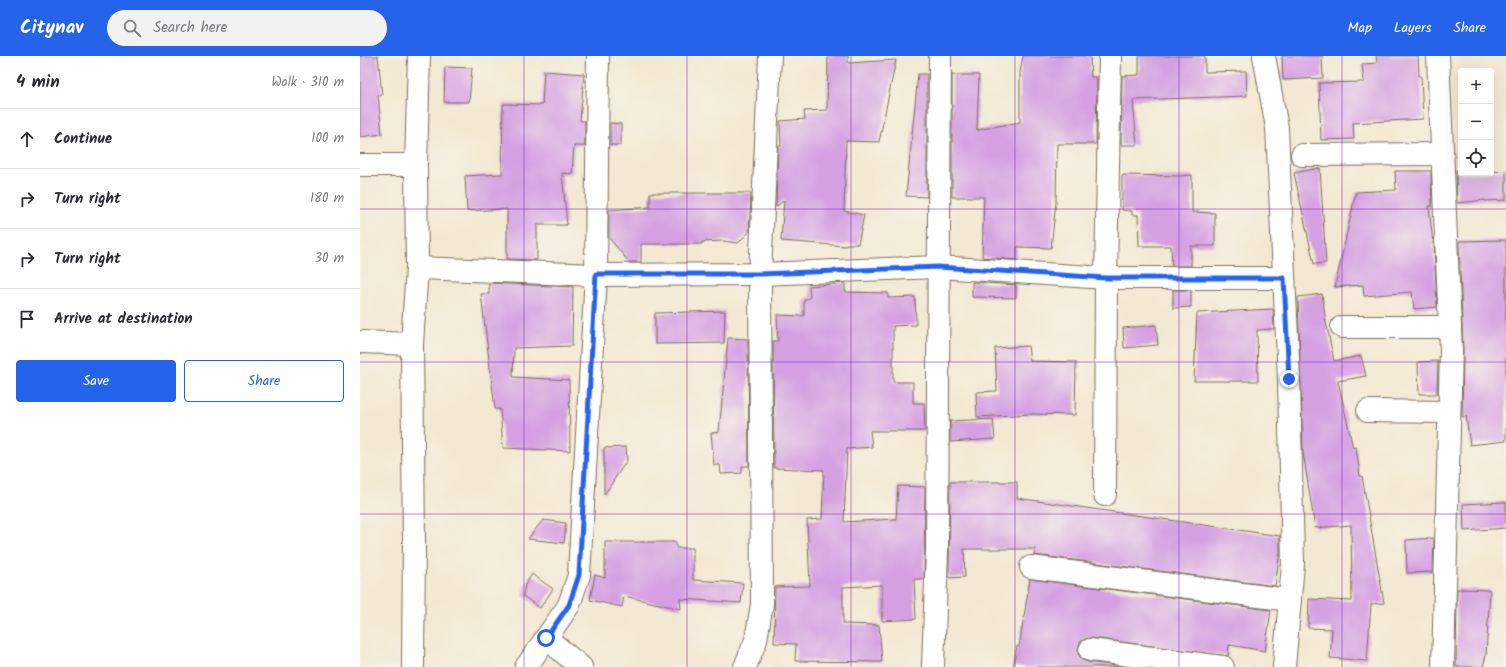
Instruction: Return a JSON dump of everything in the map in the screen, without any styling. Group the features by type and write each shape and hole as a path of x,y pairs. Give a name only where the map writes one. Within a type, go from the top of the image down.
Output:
{"street":[{"path":"413,667 414,534 412,344 418,268 416,165 419,56"},
{"path":"526,667 569,605 579,575 596,274 598,56"},
{"path":"745,667 756,640 762,604 760,274 770,56"},
{"path":"933,667 937,550 940,56"},
{"path":"1105,495 1106,278 1110,56"},
{"path":"1264,56 1277,128 1289,379 1293,564 1284,667"},
{"path":"1438,56 1451,350 1443,667"},
{"path":"1302,155 1442,154"},
{"path":"360,165 416,165"},
{"path":"418,268 596,274 760,274 938,267 1106,278 1284,278"},
{"path":"1342,327 1450,327"},
{"path":"360,342 412,344"},
{"path":"1368,411 1449,412"},
{"path":"1031,567 1290,600"},
{"path":"546,638 581,667"},
{"path":"1090,650 1223,667"}],"building":[{"path":"360,56 378,56 382,95 378,95 382,134 360,137"},
{"path":"828,56 848,56 848,63 896,60 879,142 846,141 844,211 864,215 858,244 846,244 846,246 781,241 784,200 776,207 778,146 781,146 780,121 805,119 804,111 827,110"},
{"path":"1023,56 1090,56 1091,77 1097,77 1096,144 1057,144 1056,202 1051,248 1017,247 1017,260 982,257 984,197 952,197 952,75 979,75 977,130 1020,122 1020,72"},
{"path":"1139,56 1205,56 1205,72 1246,71 1247,96 1133,100 1137,145 1121,145 1122,76 1139,75"},
{"path":"1282,56 1322,56 1323,78 1283,80"},
{"path":"1376,56 1418,56 1419,76 1421,76 1423,119 1353,123 1354,139 1321,140 1319,83 1364,82 1362,64 1377,63"},
{"path":"445,67 472,68 469,102 444,102"},
{"path":"544,71 584,74 580,121 585,121 585,146 574,146 572,174 562,173 567,225 537,225 537,260 507,259 507,209 467,211 465,176 502,174 503,104 542,105"},
{"path":"918,74 927,74 927,197 906,196"},
{"path":"610,123 621,124 621,145 610,145"},
{"path":"1320,168 1326,263 1314,264 1294,173"},
{"path":"1456,170 1458,170 1458,176 1494,176 1494,172 1506,171 1506,200 1485,200 1457,203"},
{"path":"1395,171 1431,171 1432,206 1429,206 1434,244 1437,307 1414,309 1412,292 1364,296 1363,285 1335,287 1356,192 1396,190"},
{"path":"1122,175 1192,175 1192,212 1215,213 1215,246 1191,246 1191,266 1172,266 1171,246 1139,246 1138,215 1132,215 1132,211 1122,210"},
{"path":"650,193 751,193 749,232 738,243 723,241 702,242 702,244 641,244 641,262 629,262 609,238 609,210 650,207"},
{"path":"1506,240 1506,441 1470,445 1466,416 1462,417 1463,349 1459,241"},
{"path":"972,282 1016,285 1016,298 972,297"},
{"path":"489,283 573,287 572,346 514,348 513,377 569,380 570,451 503,448 500,409 495,409 481,294 489,294"},
{"path":"845,283 845,292 888,293 888,298 915,297 916,325 893,326 893,382 913,382 913,403 924,403 925,431 870,431 872,447 847,449 844,522 896,519 898,486 925,487 924,579 914,579 916,619 882,621 882,585 843,587 843,624 879,625 882,662 795,661 796,644 774,643 775,587 810,586 807,520 822,519 824,470 774,468 773,341 778,341 777,315 804,316 804,300 810,297 809,286"},
{"path":"1173,290 1191,290 1191,307 1173,308"},
{"path":"1322,294 1334,361 1361,356 1366,376 1338,381 1353,448 1356,447 1384,603 1371,604 1367,661 1330,658 1332,629 1308,628 1309,599 1352,601 1351,525 1315,528 1303,452 1298,297"},
{"path":"1273,309 1274,329 1257,330 1258,381 1194,381 1197,313"},
{"path":"725,311 724,343 655,344 655,313"},
{"path":"1156,325 1158,345 1124,348 1123,328"},
{"path":"728,338 748,339 749,466 742,466 742,473 721,474 720,465 714,465 711,433 719,432"},
{"path":"1028,346 1030,361 1076,362 1075,415 1033,414 977,417 976,392 997,391 995,348"},
{"path":"1438,361 1437,394 1419,394 1418,362"},
{"path":"993,419 995,439 950,442 950,421"},
{"path":"626,447 627,460 604,495 604,448"},
{"path":"950,482 1017,482 1017,498 1280,536 1280,552 1275,586 1034,555 1035,549 964,549 965,577 949,578"},
{"path":"1506,502 1506,528 1464,531 1463,504"},
{"path":"543,520 566,523 564,543 528,539"},
{"path":"1434,538 1433,572 1407,573 1406,540"},
{"path":"605,542 676,542 676,548 693,548 693,580 743,583 741,603 680,599 681,609 624,596 622,607 590,600 595,575 605,578"},
{"path":"532,574 553,589 540,608 523,596 525,585"},
{"path":"1030,579 1271,610 1265,651 1229,645 1228,656 1091,638 1080,642 1078,654 1082,660 1124,667 1013,667 1017,646 1019,647"},
{"path":"1457,589 1490,590 1486,655 1483,667 1456,667"}],"route":[{"path":"546,638 569,605 579,575 596,274 760,274 938,267 1106,278 1284,278 1289,379"}]}
